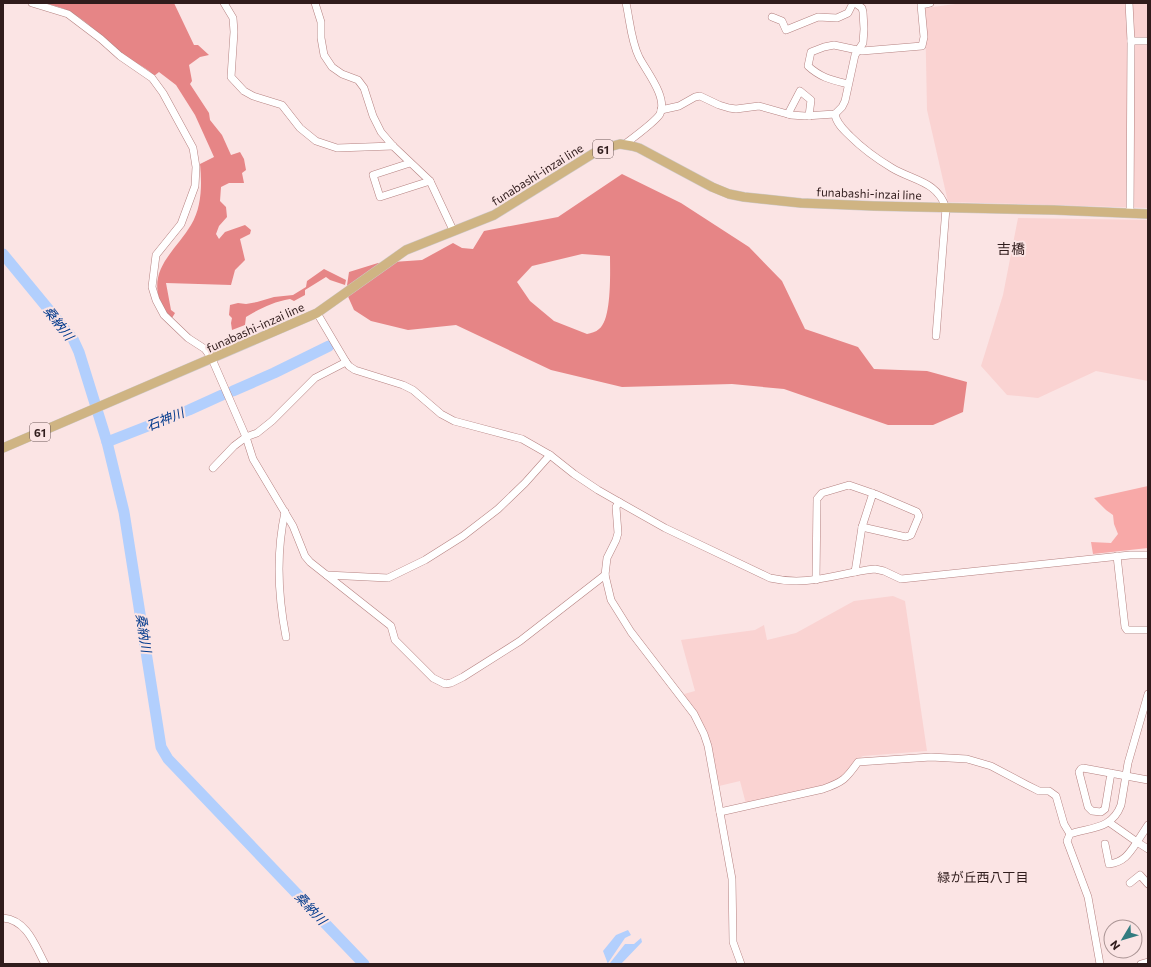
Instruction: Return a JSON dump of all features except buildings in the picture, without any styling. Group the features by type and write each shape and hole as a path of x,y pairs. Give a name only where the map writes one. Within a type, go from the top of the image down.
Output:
{"main road":[{"name":"funabashi-inzai line","path":"3,448 316,313 406,250 453,230 483,220 506,209 594,153 620,144 639,148 712,187 744,198 801,203 1148,214"}],"street":[{"path":"32,3 68,14 101,39 120,56 152,78 163,93 193,148 196,167 195,186 181,224 156,255 152,287 156,300 164,315 188,338 205,349 212,359 254,459 294,526 305,556 310,562 392,626 395,640 433,678 445,684 463,677 520,641 605,575"},
{"path":"224,3 233,18 234,32 231,77 244,91 252,96 282,105 300,128 316,141 342,148 393,146"},
{"path":"315,3 321,22 321,38 324,55 332,67 342,74 358,80 364,88 373,116 381,132 393,146 430,181 453,230"},
{"path":"625,144 656,120 661,110 660,97 656,85 638,56 632,37 626,3"},
{"path":"661,110 679,106 695,96 700,96 719,105 736,109 759,106 788,114 809,116 835,114 842,108 845,101 855,55 863,43 864,12 856,3 848,13 837,18 818,17 786,30 782,21 772,17"},
{"path":"848,84 824,78 814,72 808,66 811,52 834,45 859,50 922,46 924,37 921,5 930,3"},
{"path":"1129,3 1131,41 1130,213"},
{"path":"1131,41 1148,41"},
{"path":"788,114 800,91 811,100 809,116"},
{"path":"835,114 842,128 855,141 891,168 922,181 943,197 946,208 936,336"},
{"path":"410,163 372,175 380,197 430,181"},
{"path":"316,313 346,362 355,370 403,385 413,390 441,414 454,421 522,439 550,455 586,482 619,502 665,528 760,574 782,580 798,582 875,569 884,571 901,579 1117,556 1148,555"},
{"path":"213,468 234,446 246,437 257,433 272,421 315,378 346,362"},
{"path":"326,575 388,578 425,560 463,536 498,509 525,483 550,455"},
{"path":"816,580 817,499 822,492 849,485 873,493 917,512 919,516 911,535 906,537 862,527"},
{"path":"855,572 862,527 873,493"},
{"path":"619,502 616,507 618,533 616,540 606,558 605,575 611,600 631,632 690,709 704,734 708,746 732,879 733,942 741,964"},
{"path":"285,512 281,529 279,550 282,615 286,637"},
{"path":"1117,556 1125,627 1127,630 1148,630"},
{"path":"1070,834 1110,823 1115,818 1121,805 1128,763 1148,694"},
{"path":"721,814 839,784 858,762 931,757 967,759 991,766 1039,791 1049,791 1056,796 1064,824 1070,834"},
{"path":"1111,773 1105,808 1101,812 1092,811 1088,807 1079,772 1083,768 1111,773 1148,780"},
{"path":"1110,823 1148,849"},
{"path":"1105,844 1109,864 1118,863 1130,853 1148,825"},
{"path":"1070,834 1067,841 1088,897 1100,964"},
{"path":"1130,883 1140,875 1148,884"},
{"path":"3,918 14,920 23,925 45,964"},
{"path":"1141,964 1148,962"}],"shaded area":[{"path":"43,3 174,3 194,45 198,45 209,55 200,57 189,65 192,81 190,84 209,113 210,120 222,135 231,155 240,152 244,159 246,170 242,173 244,183 229,183 221,187 220,201 226,207 227,217 219,226 216,234 219,239 225,232 245,225 251,230 250,234 240,239 245,260 235,270 231,285 166,283 171,310 175,313 172,318 165,312 160,301 157,287 158,277 166,259 195,218 200,195 200,164 214,157 195,115 176,85 159,72 154,76 145,68 126,57 92,27 78,17 57,6"},
{"path":"963,3 1148,3 1148,208 948,202 927,110 925,8"},
{"path":"622,174 681,203 749,247 782,281 805,329 858,347 874,369 927,371 967,382 963,412 933,425 888,425 784,389 732,384 622,387 551,370 456,325 408,330 371,321 354,310 346,292 349,272 378,263 422,260 453,243 462,248 473,249 484,231 558,217","holes":["582,254 610,256 610,283 606,316 599,329 592,333 587,334 554,321 530,301 517,282 532,266"]},
{"path":"1018,218 1148,220 1148,381 1096,371 1038,398 1007,395 981,366 1003,295"},
{"path":"324,269 346,280 345,285 330,280 326,277 305,290 305,295 294,301 290,299 284,300 262,308 246,317 245,325 232,330 232,318 229,315 230,305 238,303 246,304 274,297 293,295 306,287 307,281"},
{"path":"1148,486 1148,548 1093,554 1091,542 1111,543 1118,534 1114,524 1113,515 1094,498"},
{"path":"893,596 905,601 927,751 863,756 856,760 847,772 838,780 824,787 746,804 740,781 719,786 707,731 684,694 695,691 681,640 755,630 764,625 767,640 796,633 854,601"}],"water":[{"path":"628,930 631,935 625,938 608,963 610,963 625,944 634,944 641,938 642,942 621,964 608,964 603,951 616,935"}],"waterway":[{"name":"桑納川","path":"3,254 73,339 79,352 107,442 124,512 161,747 168,759 364,964"},
{"name":"石神川","path":"233,391 329,346"},
{"name":"石神川","path":"107,442 189,410 222,395"}],"district":[{"name":"吉橋","path":"1011,248"},
{"name":"緑が丘西八丁目","path":"983,877"}]}
